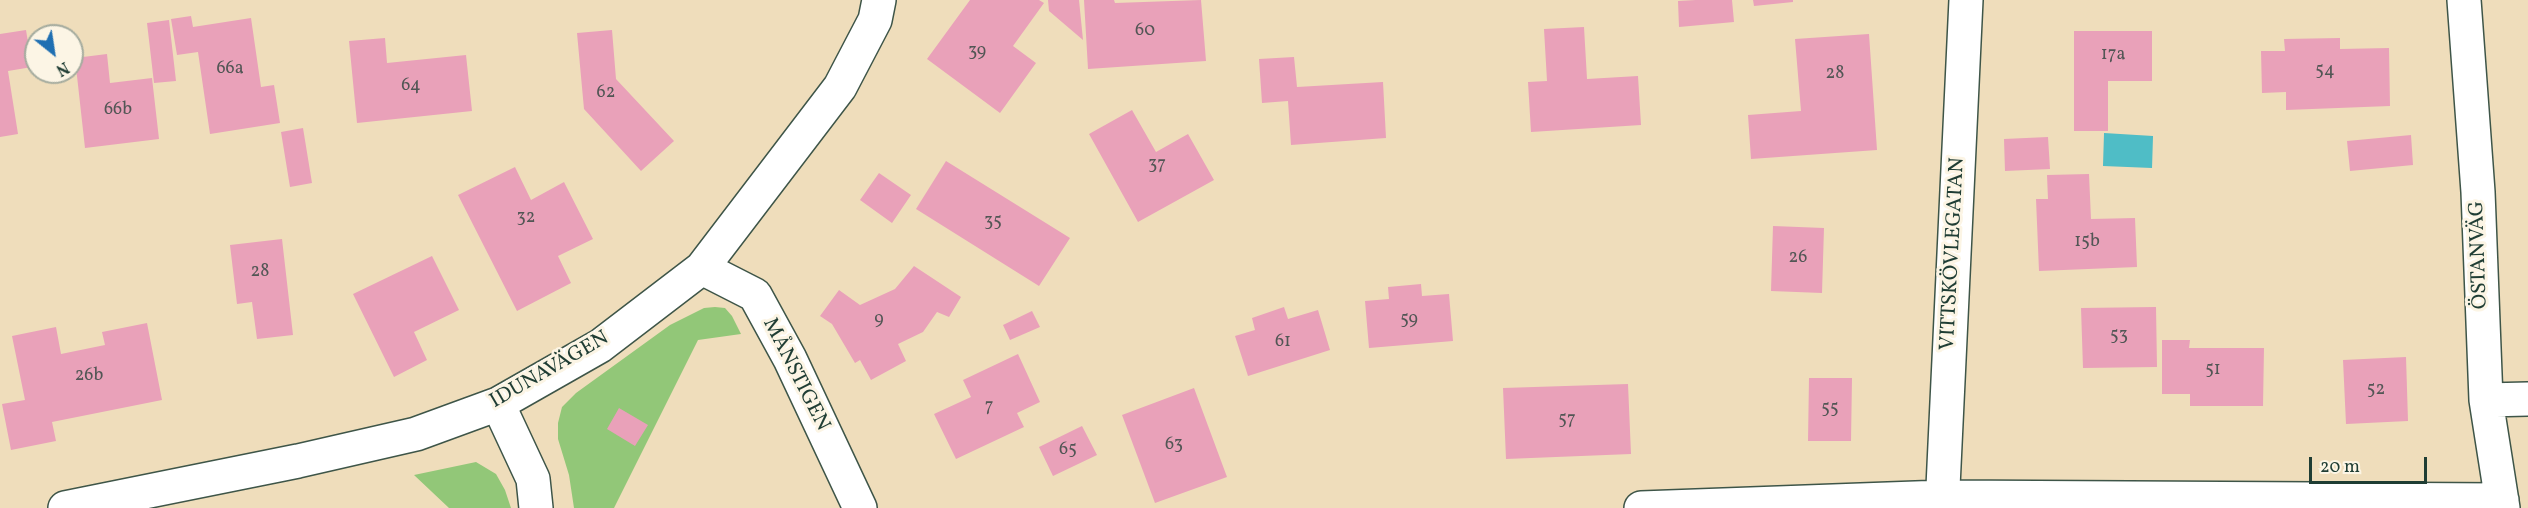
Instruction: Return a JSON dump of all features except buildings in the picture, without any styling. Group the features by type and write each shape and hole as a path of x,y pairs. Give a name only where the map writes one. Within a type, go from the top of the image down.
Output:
{"street":[{"name":"IDUNAVÄGEN","path":"64,508 298,461 416,434 498,404 600,345 702,268 840,87 875,20 879,0"},
{"name":"VITTSKÖVLEGATAN","path":"1942,503 1966,0"},
{"name":"ÖSTANVÄG","path":"2464,0 2478,192 2486,400 2503,504"},
{"name":"MÅNSTIGEN","path":"702,268 754,295 790,359 860,508"},
{"path":"2486,400 2528,399"},
{"path":"498,404 533,479 536,508"},
{"path":"1641,508 2111,500 2503,504"}],"green space":[{"path":"704,308 725,308 741,334 698,340 614,508 574,508 569,475 558,439 558,423 562,407 576,393 670,325"},
{"path":"476,462 496,474 511,508 449,508 414,475"}],"water":[{"path":"2104,133 2153,136 2152,168 2103,166"}]}
